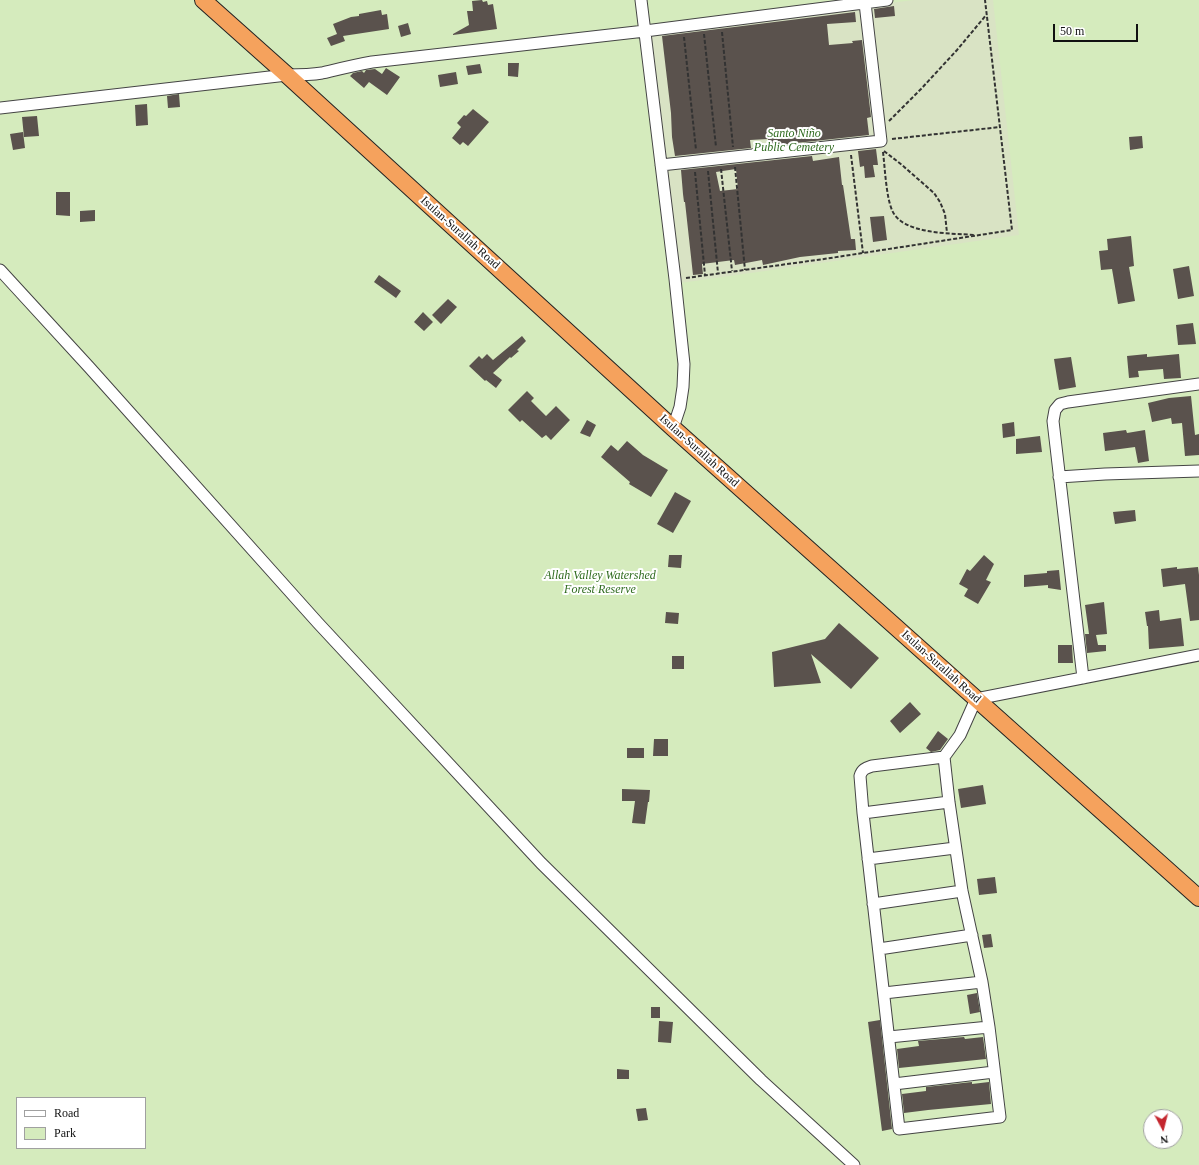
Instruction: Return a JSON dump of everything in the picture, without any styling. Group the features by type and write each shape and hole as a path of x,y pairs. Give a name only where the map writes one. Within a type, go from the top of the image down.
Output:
{"highway":[{"name":"Isulan-Surallah Road","path":"203,0 673,428 1199,898"}],"street":[{"path":"641,0 684,364 680,407 673,428"},
{"path":"0,108 287,75 321,73 356,64 644,31 887,0"},
{"path":"661,165 850,144 881,135 865,3"},
{"path":"0,270 318,623 541,863 761,1080 854,1165"},
{"path":"1083,678 1053,421 1055,410 1060,404 1068,402 1199,384"},
{"path":"1059,477 1199,471"},
{"path":"944,757 866,768 862,771 860,776 899,1129 1000,1117 982,982 962,891 955,848 944,757 960,735 976,699 1199,655"},
{"path":"863,813 949,802"},
{"path":"868,859 955,848"},
{"path":"873,904 962,891"},
{"path":"879,949 972,935"},
{"path":"884,993 982,982"},
{"path":"889,1037 989,1027"},
{"path":"894,1084 994,1072"}],"path":[{"path":"675,279 863,253 1012,230 985,0"},
{"path":"881,135 987,14"},
{"path":"721,21 745,270"},
{"path":"703,23 707,160 705,275"},
{"path":"683,26 707,160 732,271"},
{"path":"881,135 1000,127"},
{"path":"850,144 863,253"},
{"path":"947,233 945,214 934,193 902,164 883,150 889,198 892,211 897,218 915,228 947,233 979,235"},
{"path":"707,160 718,273"}],"green space":[{"name":"Allah Valley Watershed Forest Reserve","path":"0,0 1199,0 1199,1165 0,1165"},
{"name":"Santo Niño Public Cemetery","path":"914,0 993,0 1019,235 680,283 649,33"}],"building":[{"path":"482,0 483,2 487,1 488,5 493,4 497,29 453,35 469,25 467,11 473,11 472,1"},
{"path":"894,6 895,16 875,18 874,9"},
{"path":"381,10 382,15 387,14 389,29 343,36 345,41 331,46 327,38 337,34 333,24 351,17 359,16 359,14"},
{"path":"855,12 856,22 827,24 829,45 853,43 852,41 862,40 871,117 867,118 869,135 769,146 768,139 750,140 751,148 675,156 662,36"},
{"path":"408,23 411,34 401,37 398,26"},
{"path":"508,63 519,63 518,77 508,76"},
{"path":"480,64 482,73 468,75 466,66"},
{"path":"386,68 400,77 387,95 369,82 364,88 350,76 353,73 362,71 364,73 366,70 375,69 382,74"},
{"path":"456,72 458,84 440,87 438,75"},
{"path":"179,94 180,107 168,108 167,96"},
{"path":"147,104 148,125 136,126 135,105"},
{"path":"473,109 489,122 468,146 463,142 460,145 452,138 461,127 457,123 464,115 466,116"},
{"path":"37,116 39,136 24,137 22,117"},
{"path":"23,132 25,148 13,150 10,134"},
{"path":"1142,136 1143,148 1130,150 1129,137"},
{"path":"876,149 878,165 873,165 875,177 865,178 864,166 860,167 858,151"},
{"path":"812,156 813,161 839,157 851,239 855,239 856,250 838,251 838,253 800,257 763,265 762,260 735,265 734,260 702,264 703,274 693,275 681,170","holes":["736,169 738,189 720,191 716,172"]},
{"path":"56,192 70,192 70,216 56,215"},
{"path":"95,210 95,221 80,222 80,211"},
{"path":"884,216 887,240 873,242 870,217"},
{"path":"1131,236 1134,266 1129,267 1135,301 1118,304 1112,269 1101,270 1099,251 1108,250 1107,239"},
{"path":"1189,266 1194,296 1178,299 1173,269"},
{"path":"379,275 401,291 396,298 374,282"},
{"path":"448,299 457,307 441,324 432,315"},
{"path":"423,312 433,322 424,331 414,322"},
{"path":"1193,323 1196,344 1178,345 1176,325"},
{"path":"522,336 526,341 517,350 519,351 511,358 510,357 493,373 502,380 496,388 486,380 485,381 469,366 479,356 482,359 487,354 493,360"},
{"path":"1147,354 1147,357 1179,354 1181,378 1164,379 1163,369 1138,371 1139,377 1129,378 1127,356"},
{"path":"1071,357 1076,387 1059,390 1054,359"},
{"path":"527,391 534,398 531,401 546,416 556,406 570,420 551,440 546,435 542,438 522,420 520,422 508,410"},
{"path":"1191,396 1195,435 1199,434 1199,455 1185,456 1182,423 1172,424 1171,418 1152,422 1148,403 1169,398"},
{"path":"587,420 596,425 590,437 580,433"},
{"path":"1014,422 1015,436 1003,438 1002,424"},
{"path":"1126,430 1127,433 1145,430 1149,461 1138,463 1135,447 1105,451 1103,433"},
{"path":"1040,436 1042,452 1016,454 1016,439"},
{"path":"627,441 643,455 668,470 651,497 629,484 630,482 601,457 611,445 618,451"},
{"path":"675,492 691,501 673,533 657,524"},
{"path":"1135,510 1136,521 1115,524 1113,512"},
{"path":"669,555 682,555 681,568 668,567"},
{"path":"984,555 994,564 986,580 991,582 978,604 964,596 968,589 959,584 967,569 970,571"},
{"path":"1177,567 1177,569 1198,567 1199,620 1190,621 1185,584 1163,587 1161,569"},
{"path":"1059,570 1061,590 1048,588 1048,585 1024,587 1024,575 1047,573 1047,571"},
{"path":"1104,602 1107,634 1096,635 1098,645 1106,645 1106,651 1087,653 1085,634 1089,634 1085,605"},
{"path":"1159,610 1160,621 1181,618 1184,646 1149,649 1148,626 1145,612"},
{"path":"666,612 679,613 678,624 665,623"},
{"path":"839,623 879,658 851,689 811,654 821,683 774,687 772,652 825,639"},
{"path":"1058,645 1072,645 1073,663 1058,663"},
{"path":"672,656 684,656 684,669 672,669"},
{"path":"910,702 921,714 900,733 890,721"},
{"path":"938,731 948,739 940,750 931,752 926,748"},
{"path":"654,739 668,739 668,756 653,756"},
{"path":"627,748 644,748 644,758 627,758"},
{"path":"983,785 986,804 961,808 958,789"},
{"path":"622,789 650,790 645,824 632,823 635,801 622,801"},
{"path":"995,877 997,893 979,895 977,879"},
{"path":"991,934 993,947 984,948 982,935"},
{"path":"977,993 980,1012 970,1014 967,995"},
{"path":"651,1007 660,1007 660,1018 651,1018"},
{"path":"880,1020 892,1129 882,1131 868,1022"},
{"path":"659,1021 673,1022 671,1043 658,1042"},
{"path":"964,1037 965,1039 983,1037 986,1059 899,1068 897,1049 919,1046 918,1041"},
{"path":"617,1069 629,1070 629,1079 617,1079"},
{"path":"972,1082 972,1084 989,1082 991,1104 904,1113 902,1094 926,1091 926,1087"},
{"path":"646,1108 648,1120 638,1121 636,1109"}]}
